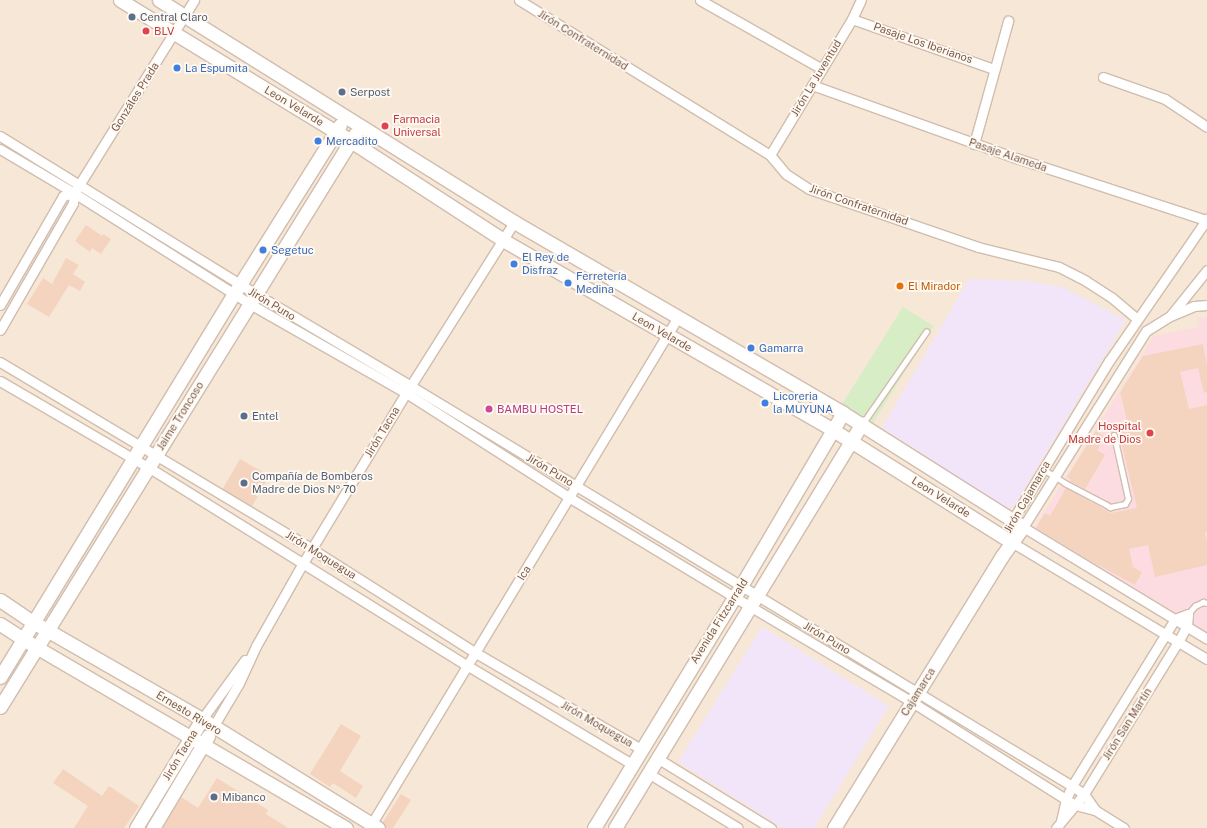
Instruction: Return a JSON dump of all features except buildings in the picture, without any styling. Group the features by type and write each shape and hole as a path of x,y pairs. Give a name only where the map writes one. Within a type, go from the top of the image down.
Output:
{"street":[{"name":"Leon Velarde","path":"120,0 336,131 503,240 833,430 1009,540 1207,659"},
{"name":"Leon Velarde","path":"159,0 514,222 862,424 1018,524 1207,639"},
{"name":"Gonzáles Prada","path":"0,330 73,203 77,189 186,16 194,0"},
{"name":"Jirón Confraternidad","path":"518,0 770,155 786,174 809,189 978,247 1059,267 1086,281 1111,297 1137,319"},
{"path":"700,0 822,69"},
{"name":"Jirón La Juventud","path":"770,155 852,19 861,0"},
{"name":"Pasaje Los Iberianos","path":"852,19 994,69"},
{"path":"974,144 1008,21"},
{"path":"1103,77 1165,99 1207,127"},
{"name":"Pasaje Alameda","path":"812,85 974,144 1207,219"},
{"name":"Jaime Troncoso","path":"0,677 142,447 237,289 345,116"},
{"name":"Jaime Troncoso","path":"0,707 360,126"},
{"name":"Jirón Puno","path":"0,136 77,189 253,299 577,486 741,586 754,601 915,697 1072,786 1084,794 1095,810"},
{"name":"Jirón Puno","path":"0,149 77,189"},
{"name":"Gonzáles Prada","path":"0,305 63,196 77,189"},
{"name":"Jirón Cajamarca","path":"1002,556 1043,469 1137,319 1207,219"},
{"name":"Jirón Tacna","path":"153,828 239,683 256,646 303,563 409,389 514,222"},
{"path":"1170,316 1205,276"},
{"path":"1170,316 1194,306 1207,305"},
{"name":"Jirón Cajamarca","path":"1018,524 1055,476 1098,410 1146,331 1170,316"},
{"name":"Ica","path":"373,827 678,317"},
{"name":"Jirón Moquegua","path":"0,362 156,454 312,549 476,653 641,749"},
{"name":"Jirón Moquegua","path":"0,381 148,467 468,666 632,764"},
{"name":"Jirón Puno","path":"409,389 570,498 734,597 754,601 915,697 1075,805 1095,810 1124,828"},
{"path":"1090,394 1098,410"},
{"name":"Avenida Fitzcarrald","path":"594,828 741,586 843,413"},
{"name":"Avenida Fitzcarrald","path":"615,828 862,424"},
{"path":"214,508 222,494"},
{"name":"Cajamarca","path":"834,828 1002,556"},
{"name":"Ernesto Rivero","path":"0,600 33,622 202,719 373,827"},
{"path":"1059,824 1066,799 1072,786 1175,619 1188,614"},
{"name":"Jirón San Martín","path":"1059,824 1084,794 1178,642 1187,626 1188,614"},
{"name":"Ernesto Rivero","path":"0,624 36,647 346,828"},
{"name":"Jirón Tacna","path":"136,828 202,719 256,646"},
{"path":"657,758 771,828"},
{"path":"648,773 738,828"}],"lane":[{"path":"862,424 926,332"},
{"path":"1043,469 1110,507 1127,502 1114,436"},
{"path":"1188,614 1195,606 1203,602 1207,603"}],"shaded area":[{"path":"0,0 1207,0 1207,828 0,828"},
{"path":"969,279 1027,281 1062,287 1126,320 1014,506 1006,508 882,428"},
{"name":"Hospital Madre de Dios","path":"1207,317 1207,634 1033,530 1154,336 1199,327 1197,318"},
{"path":"762,627 889,706 814,828 783,828 678,762"}],"green space":[{"path":"903,307 934,326 873,424 842,405"}],"place":[{"name":"Central Claro","path":"132,17"},
{"name":"BLV","path":"146,31"},
{"name":"La Espumita","path":"177,68"},
{"name":"Serpost","path":"342,92"},
{"name":"Farmacia Universal","path":"385,126"},
{"name":"Mercadito","path":"318,141"},
{"name":"Segetuc","path":"263,250"},
{"name":"El Rey de Disfraz","path":"514,264"},
{"name":"Ferretería Medina","path":"568,283"},
{"name":"El Mirador","path":"900,286"},
{"name":"Gamarra","path":"751,348"},
{"name":"Licoreria la MUYUNA","path":"765,403"},
{"name":"BAMBU HOSTEL","path":"489,409"},
{"name":"Entel","path":"244,416"},
{"name":"Hospital Madre de Dios","path":"1150,433"},
{"name":"Compañía de Bomberos Madre de Dios Nº 70","path":"244,483"},
{"name":"Mibanco","path":"214,797"}]}
